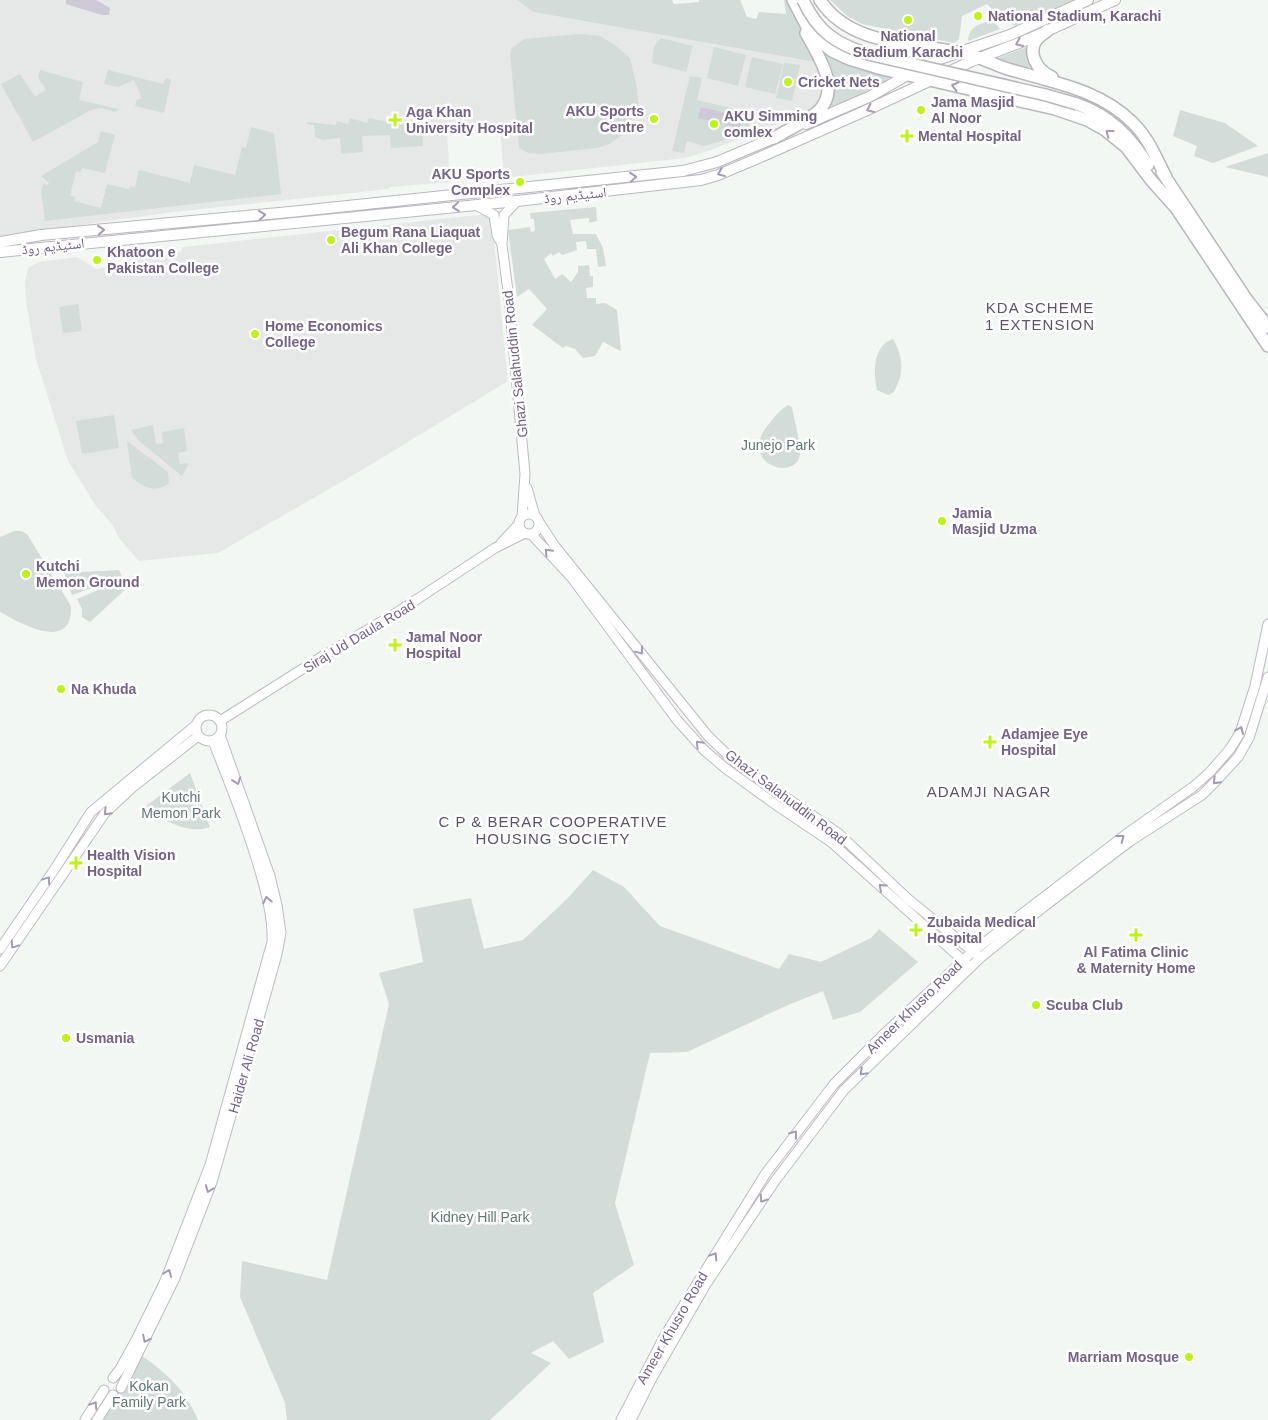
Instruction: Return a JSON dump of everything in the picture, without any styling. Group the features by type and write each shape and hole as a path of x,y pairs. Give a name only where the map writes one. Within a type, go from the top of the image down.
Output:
{"highway":[{"path":"793,0 806,25 818,40 832,51 849,59 1054,109 1087,120 1105,130 1126,147 1151,180 1176,208"},
{"path":"802,0 823,30 836,41 853,49 1046,95 1077,96"},
{"path":"811,0 829,26 853,42 1108,103 1133,122 1146,138 1166,177"},
{"path":"820,0 830,14 843,25 860,33 956,52 1077,96 1114,116 1140,141 1247,300 1268,328"},
{"path":"774,138 816,114 828,95 829,84 827,74 805,32 799,13"},
{"path":"1048,30 1038,39 1034,48 1034,58 1038,69 1120,129 1135,144 1268,346"}],"main road":[{"name":"اسٹیڈیم روڈ","path":"0,252 169,230 683,171 718,162 871,96 913,74 928,63 956,52 987,44 1088,0"},
{"name":"اسٹیڈیم روڈ","path":"0,242 41,235 169,230 476,205 689,182 710,178 899,96 975,59 1048,30 1115,0"},
{"path":"860,33 875,41 906,49 914,54 918,61 913,74 899,96"},
{"path":"987,44 975,59 971,74 977,87 989,94"},
{"name":"Ghazi Salahuddin Road","path":"517,201 506,212 503,219 504,234 502,244 518,390 525,483 521,521"},
{"name":"Ghazi Salahuddin Road","path":"476,205 494,215 497,235 502,244"},
{"name":"Ghazi Salahuddin Road","path":"525,483 537,519 554,545 708,736 733,760 749,772 838,833 908,899 980,958"},
{"path":"530,514 537,519 537,530 528,534 522,530 521,521 530,514"},
{"name":"Siraj Ud Daula Road","path":"496,548 521,521"},
{"name":"Ghazi Salahuddin Road","path":"528,534 572,578 677,720 704,750 725,768 779,807 832,842 967,963"},
{"name":"Siraj Ud Daula Road","path":"220,721 341,645 396,614 496,548 528,534"},
{"name":"Ameer Khusro Road","path":"631,1420 652,1378 706,1284 780,1174 844,1090 967,963 972,952 1125,835 1194,787 1230,749 1240,733 1255,686 1268,624"},
{"name":"Ameer Khusro Road","path":"621,1420 664,1336 766,1173 790,1139 834,1084 885,1033 967,963 980,958 1046,904 1128,842 1202,795 1238,757 1249,738 1268,677"},
{"path":"0,949 56,867 88,815 206,715 213,716 220,721 222,728 217,738 205,741 198,736 196,725"},
{"path":"0,966 105,813 133,787 198,736"},
{"name":"Haider Ali Road","path":"113,1378 136,1340 165,1281 210,1165 272,942 273,929 271,918 257,861 217,738"},
{"name":"Haider Ali Road","path":"122,1388 175,1278 212,1182 277,954 280,933 278,905 270,876 217,738"},
{"path":"1171,802 1177,812"},
{"path":"1160,810 1166,818"},
{"path":"85,1420 104,1390"},
{"path":"98,1420 113,1395"}],"shaded area":[{"name":"Aga Khan University Hospital","path":"0,0 517,0 533,12 815,62 822,77 823,92 821,102 807,113 685,158 504,178 500,127 447,131 450,182 390,187 389,189 174,212 0,236"},
{"path":"66,0 96,0 110,8 109,15 102,15 66,4"},
{"path":"701,107 743,117 740,128 698,118"},
{"path":"487,214 492,219 508,381 362,470 218,553 139,561 119,538 112,524 96,506 68,461 36,359 26,301 25,282 28,268 39,262 77,257 96,269 121,265 133,255 180,252 183,247"}],"green space":[{"path":"517,0 672,0 674,4 699,2 699,0 740,0 747,17 756,19 759,12 786,14 784,0 788,0 815,62 533,12"},
{"name":"National Stadium Karachi","path":"830,0 1075,0 1015,26 1000,17 987,4 962,16 959,39 954,43 862,24 847,16"},
{"path":"987,22 994,22 1000,29 968,41 969,34 973,28"},
{"path":"580,34 600,36 615,45 630,58 637,87 638,104 622,135 609,144 597,148 541,154 528,153 519,148 510,54 512,48 524,39"},
{"path":"661,38 693,46 686,72 652,63 654,46"},
{"path":"714,47 746,55 738,86 707,78"},
{"path":"1027,47 1036,69 993,60"},
{"path":"821,49 839,61 851,66 890,72 891,75 885,83 830,109 828,106 829,67"},
{"path":"752,57 783,64 775,94 745,87"},
{"name":"Cricket Nets","path":"784,63 800,65 792,101 776,98"},
{"path":"40,70 83,82 79,100 119,109 115,112 101,108 91,110 33,142 1,84 20,74 35,97 46,90 38,77"},
{"path":"108,70 163,84 166,78 171,80 164,113 135,106 137,100 142,98 134,80 118,87 104,84"},
{"name":"AKU Simming comlex","path":"690,76 702,78 697,100 752,113 747,134 704,146 687,141 684,153 672,151"},
{"path":"1180,110 1225,123 1258,146 1213,163 1194,156 1197,146 1173,136"},
{"path":"350,118 367,123 369,118 401,125 422,124 423,146 391,148 390,135 362,136 363,152 341,154 340,138 323,140 315,137 314,125 307,124 307,122 336,125 337,121 348,124"},
{"path":"251,127 274,133 281,194 45,221 41,191 43,184 48,185 49,183 41,176 98,142 101,131 115,135 105,173 82,168 80,172 76,171 70,196 75,197 74,201 101,208 107,184 129,189 130,186 135,187 139,170 190,183 194,165 235,175 242,147 246,148"},
{"path":"1268,153 1268,177 1225,167"},
{"path":"596,207 597,221 589,223 589,218 570,220 573,234 596,234 603,248 606,266 598,267 596,249 587,249 586,241 576,242 577,250 562,255 559,252 553,256 551,253 544,259 555,279 562,274 571,282 578,272 578,266 589,265 590,276 593,276 593,287 586,288 587,298 596,298 596,304 605,303 617,310 621,351 603,342 595,356 583,358 575,349 566,346 563,348 532,325 547,309 529,289 517,297 508,230 530,227 531,232 535,231 534,219 531,219 530,213"},
{"path":"78,304 82,331 63,333 59,307"},
{"path":"893,339 901,360 901,373 897,387 893,393 888,395 877,390 875,368 878,353 886,342"},
{"name":"Junejo Park","path":"788,405 792,407 800,452 797,462 790,467 781,468 771,465 763,459 759,450 760,438 773,419"},
{"path":"114,415 119,448 82,454 76,421"},
{"path":"153,425 156,444 163,443 162,432 184,428 187,451 178,453 180,464 188,463 188,465 182,476 139,441 131,430"},
{"path":"127,441 168,472 169,483 154,489 132,478"},
{"name":"Kutchi Memon Ground","path":"14,531 21,531 27,534 71,606 69,620 64,628 55,632 44,631 21,623 0,612 0,537"},
{"path":"119,570 122,577 72,595 64,573"},
{"path":"124,579 129,586 90,622 82,617 82,609 77,599"},
{"name":"Kutchi Memon Park","path":"190,773 210,827 201,829 184,828 160,817 146,806"},
{"name":"Kidney Hill Park","path":"593,870 624,887 660,926 779,969 789,954 821,962 871,938 879,929 918,962 860,1012 833,1020 823,991 788,1005 687,1052 650,1053 615,1203 634,1265 593,1293 604,1342 569,1359 553,1341 531,1353 551,1363 490,1420 287,1420 285,1403 240,1297 242,1261 327,1280 389,1004 379,973 423,962 413,909 471,898 484,949 523,940 567,899"},
{"name":"Kokan Family Park","path":"139,1354 174,1382 198,1420 98,1420 128,1376"}],"place":[{"name":"National Stadium, Karachi","path":"978,16"},
{"name":"National Stadium Karachi","path":"908,20"},
{"name":"Cricket Nets","path":"788,82"},
{"name":"Jama Masjid Al Noor","path":"921,110"},
{"name":"AKU Sports Centre","path":"654,119"},
{"name":"Aga Khan University Hospital","path":"395,120"},
{"name":"AKU Simming comlex","path":"714,124"},
{"name":"Mental Hospital","path":"907,136"},
{"name":"AKU Sports Complex","path":"520,182"},
{"name":"Begum Rana Liaquat Ali Khan College","path":"331,240"},
{"name":"Khatoon e Pakistan College","path":"97,260"},
{"name":"Home Economics College","path":"255,334"},
{"name":"Jamia Masjid Uzma","path":"942,521"},
{"name":"Kutchi Memon Ground","path":"26,574"},
{"name":"Jamal Noor Hospital","path":"395,645"},
{"name":"Na Khuda","path":"61,689"},
{"name":"Adamjee Eye Hospital","path":"990,742"},
{"name":"Health Vision Hospital","path":"76,863"},
{"name":"Zubaida Medical Hospital","path":"916,930"},
{"name":"Al Fatima Clinic & Maternity Home","path":"1136,935"},
{"name":"Scuba Club","path":"1036,1005"},
{"name":"Usmania","path":"66,1038"},
{"name":"Marriam Mosque","path":"1189,1357"}],"district":[{"name":"KDA SCHEME 1 EXTENSION","path":"1040,316"},
{"name":"ADAMJI NAGAR","path":"989,792"},
{"name":"C P & BERAR COOPERATIVE HOUSING SOCIETY","path":"553,830"}]}
